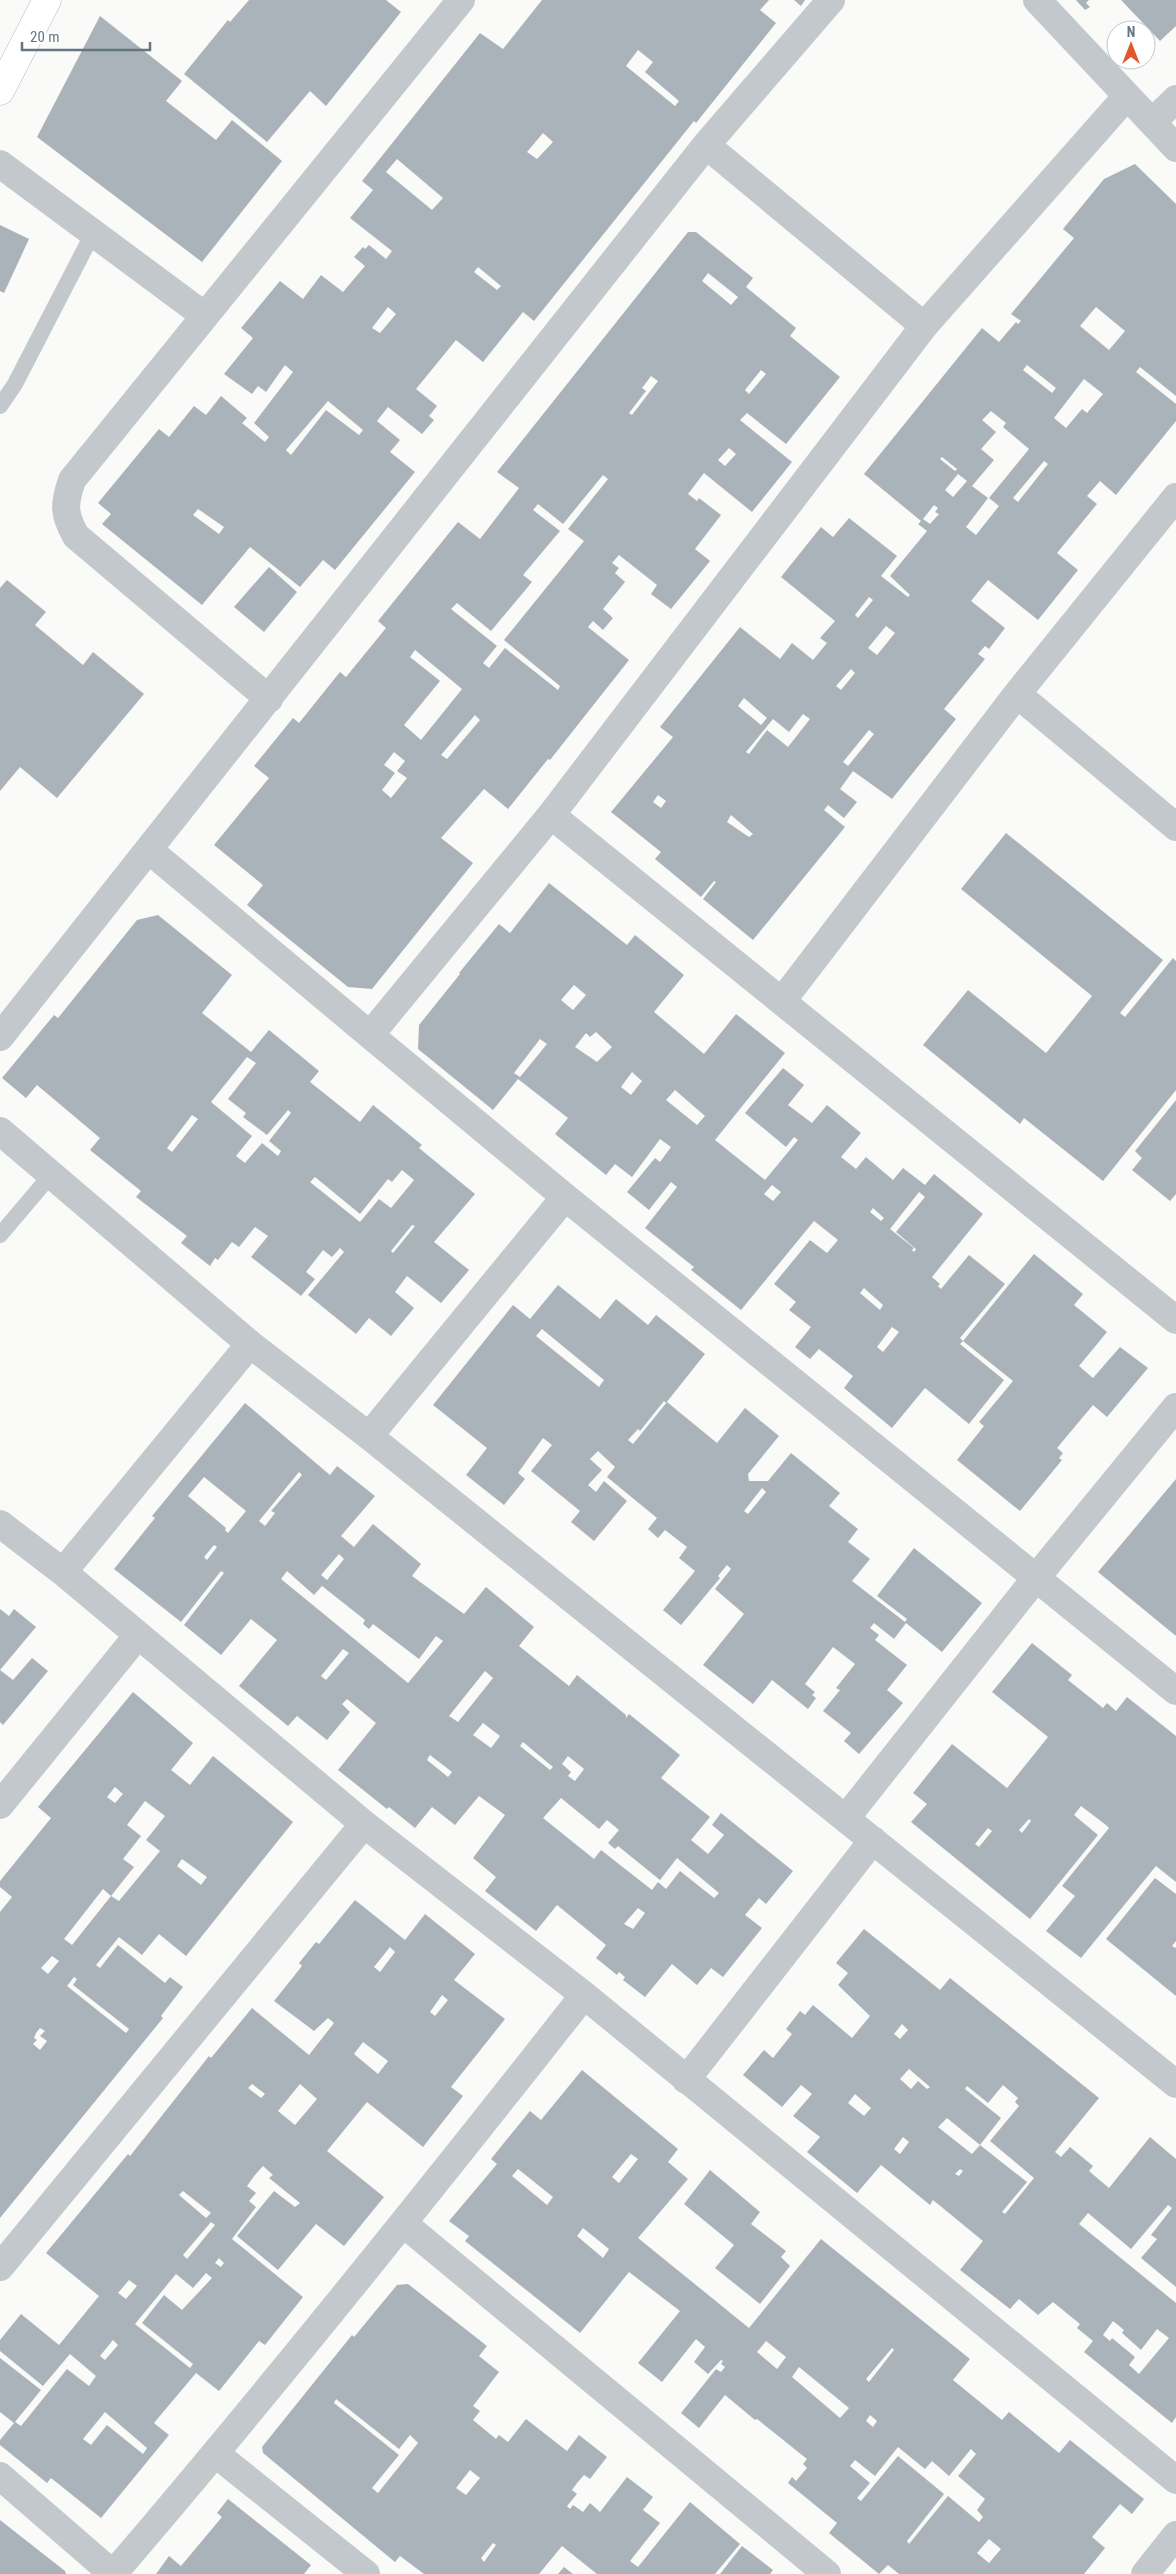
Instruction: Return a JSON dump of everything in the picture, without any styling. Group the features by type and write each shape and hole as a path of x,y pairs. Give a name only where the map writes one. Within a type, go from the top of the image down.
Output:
{"main road":[{"path":"0,91 47,0"}],"street":[{"path":"269,699 76,536 68,521 65,500 72,480 461,0"},
{"path":"0,1036 269,699 706,145 831,0"},
{"path":"1037,0 1176,148"},
{"path":"370,1034 552,815 924,326 1127,96"},
{"path":"1152,122 1176,99"},
{"path":"706,145 924,326"},
{"path":"0,164 205,316"},
{"path":"782,1001 1017,694 1176,497"},
{"path":"1017,694 1176,827"},
{"path":"552,815 1176,1320"},
{"path":"149,850 565,1197 1176,1691"},
{"path":"0,1132 250,1344 369,1436 1176,2084"},
{"path":"369,1436 565,1197"},
{"path":"63,1572 250,1344"},
{"path":"846,1818 1035,1578 1176,1406"},
{"path":"0,1524 63,1572 364,1824 584,1995 1176,2480"},
{"path":"0,1805 138,1635"},
{"path":"0,2267 364,1824"},
{"path":"686,2080 872,1840"},
{"path":"0,2476 113,2574 216,2454 404,2224 584,1995"},
{"path":"404,2224 827,2574"},
{"path":"216,2454 366,2574"},
{"path":"1145,2574 1176,2535"}],"lane":[{"path":"0,406 15,384 93,233"},
{"path":"0,1235 50,1176"}],"building":[{"path":"249,0 386,0 401,12 326,106 310,91 267,142 184,74 228,20 230,22"},
{"path":"542,0 769,0 760,10 776,23 696,123 694,121 534,321 523,312 483,362 456,340 416,389 437,406 429,416 434,420 422,434 388,407 377,421 400,440 390,452 415,472 335,570 323,560 300,587 250,547 202,605 102,524 111,514 98,503 159,429 169,437 194,406 206,415 221,396 247,418 242,423 265,442 269,437 254,423 293,372 285,365 266,392 258,386 252,394 224,374 253,338 241,328 280,281 303,299 321,275 343,292 365,266 354,257 363,247 365,249 369,245 386,259 392,251 350,218 373,190 362,181 480,33 503,49","holes":["638,50 653,62 645,72 679,101 675,106 626,66","543,133 553,142 537,159 527,152","397,159 443,198 432,210 386,172","478,267 501,286 497,290 474,272","388,307 396,314 380,333 372,328","328,401 363,430 359,435 326,410 291,455 286,450","198,509 224,527 219,534 193,515"]},
{"path":"794,0 805,0 801,6"},
{"path":"1076,0 1089,0 1086,3 1090,7 1085,10"},
{"path":"1121,0 1176,0 1176,26 1160,41 1156,37 1156,20 1140,20"},
{"path":"100,16 182,81 166,101 216,140 232,120 282,161 202,262 37,137"},
{"path":"1135,164 1176,204 1176,396 1140,367 1136,372 1176,404 1176,421 1116,495 1100,481 1087,496 1097,504 1057,553 1078,570 1038,620 988,580 971,601 1005,628 989,649 985,646 978,654 985,659 944,709 956,719 892,799 853,771 840,789 857,802 844,818 828,805 824,810 845,827 753,940 703,899 716,882 714,881 701,897 655,859 661,852 611,812 673,737 660,727 740,627 780,659 792,643 813,660 827,643 820,638 835,621 781,577 821,527 833,537 849,518 897,556 881,576 908,597 910,595 890,576 927,531 918,524 921,521 864,474 982,328 999,342 1016,322 1018,324 1021,321 1011,314 1074,238 1063,229 1104,179","holes":["1096,307 1125,331 1109,350 1080,326","1027,365 1056,388 1052,393 1023,370","1084,379 1103,394 1087,413 1082,409 1066,428 1054,418","991,411 1006,423 1003,427 1029,449 989,498 999,506 976,535 966,527 988,498 972,486 994,460 981,449 996,432 982,420","942,457 957,469 955,471 940,459","1044,461 1048,464 1018,502 1013,498","958,474 967,481 953,497 945,490","934,505 938,508 935,512 939,514 930,524 923,519","869,597 873,600 858,618 855,615","886,626 895,633 877,655 868,648","851,669 855,673 841,690 836,686","744,698 767,718 761,725 738,706","803,714 810,719 788,747 767,730 749,754 746,752 773,719 789,732","869,730 874,734 848,766 843,762","658,795 666,801 661,808 653,802","731,815 753,834 749,837 727,822"]},
{"path":"0,225 29,239 4,293 0,291"},
{"path":"688,232 696,232 753,278 746,287 796,328 790,336 840,377 786,444 747,413 740,420 792,462 752,512 704,473 688,494 697,501 699,498 721,515 695,549 710,561 671,609 651,594 657,585 619,555 612,563 619,568 615,573 625,582 603,609 613,618 603,630 593,621 588,627 629,660 550,760 548,759 508,809 484,789 441,838 473,863 372,989 348,987 247,905 263,885 214,845 269,778 254,766 293,718 299,723 340,672 346,677 386,628 378,621 458,522 480,539 519,488 497,472","holes":["708,273 738,297 731,305 702,281","761,370 766,374 749,394 745,390","651,376 658,381 632,415 629,413 646,391 642,388","729,448 736,454 725,466 718,460","603,475 608,479 568,529 584,541 504,640 560,686 558,690 505,648 489,668 483,663 497,646 451,609 457,603 491,631 532,582 523,575 560,531 533,510 538,504 563,524","415,650 462,689 421,740 404,725 440,681 410,657","475,715 480,720 447,759 441,755","394,752 405,761 397,771 407,778 391,798 382,790 395,773 384,765"]},
{"path":"269,567 297,592 264,632 234,607"},
{"path":"7,580 46,612 35,625 83,665 93,652 144,694 57,798 20,767 0,791 0,588"},
{"path":"1006,833 1163,960 1120,1013 1125,1017 1173,958 1176,961 1176,1090 1103,1181 1024,1118 1020,1124 923,1045 968,990 1046,1053 1092,996 961,889"},
{"path":"549,883 627,945 635,935 684,975 654,1012 704,1054 736,1014 785,1053 715,1140 765,1180 798,1140 794,1137 786,1147 745,1113 783,1068 804,1085 788,1105 812,1123 827,1105 861,1133 841,1157 856,1169 866,1157 893,1180 903,1168 925,1185 934,1174 983,1214 932,1277 940,1284 938,1286 941,1289 969,1255 1005,1284 960,1338 963,1341 960,1344 1004,1380 969,1424 925,1388 892,1428 844,1388 853,1376 819,1349 810,1359 795,1347 811,1327 789,1310 796,1302 774,1284 810,1240 827,1253 838,1240 814,1221 741,1310 691,1270 694,1267 645,1228 677,1187 671,1182 649,1210 627,1192 655,1158 660,1162 671,1147 660,1139 632,1177 615,1164 606,1175 555,1134 568,1118 518,1079 493,1110 418,1049 419,1025 459,973 499,924 510,933","holes":["574,985 586,995 573,1010 561,1000","596,1032 612,1047 597,1062 575,1047 586,1033 590,1037","540,1039 547,1044 520,1077 514,1073","632,1072 642,1081 631,1095 621,1087","675,1090 705,1116 697,1125 666,1100","772,1185 781,1192 773,1201 764,1194","919,1192 925,1197 896,1232 916,1249 914,1252 912,1250 914,1248 890,1229","873,1208 884,1218 881,1221 870,1212","864,1288 883,1305 880,1310 860,1293","892,1327 899,1332 883,1352 877,1347"]},
{"path":"158,915 232,975 202,1013 251,1052 269,1030 319,1071 310,1082 360,1122 373,1105 422,1145 419,1148 475,1194 434,1242 469,1270 441,1303 407,1276 395,1292 414,1308 391,1336 369,1318 356,1334 308,1295 344,1252 340,1248 332,1257 323,1250 306,1272 315,1279 301,1296 251,1257 268,1236 255,1227 239,1247 232,1242 218,1260 215,1258 210,1266 181,1243 187,1236 136,1197 141,1191 90,1150 100,1138 37,1085 26,1098 2,1078 54,1015 58,1018 137,920","holes":["247,1057 256,1063 228,1099 246,1113 243,1117 267,1135 288,1110 291,1113 269,1141 281,1151 278,1156 262,1143 245,1163 236,1156 252,1136 211,1102","192,1115 198,1119 172,1152 167,1148","402,1170 414,1180 391,1208 379,1199 360,1222 310,1182 315,1177 360,1214 388,1179 392,1182","412,1225 415,1226 393,1253 391,1251"]},
{"path":"1176,1100 1176,1194 1170,1201 1132,1170 1142,1158 1135,1151"},
{"path":"1034,1254 1083,1294 1074,1305 1107,1332 1079,1366 1093,1378 1120,1347 1148,1368 1107,1417 1093,1405 1057,1448 1063,1453 1059,1458 1062,1460 1020,1511 957,1460 984,1426 979,1422 1013,1381 963,1341"},
{"path":"558,1285 600,1319 616,1299 648,1325 656,1315 705,1354 666,1403 664,1401 640,1431 638,1429 628,1440 633,1444 667,1402 717,1443 745,1408 779,1436 748,1474 749,1481 768,1481 791,1453 840,1493 829,1506 858,1529 848,1542 870,1559 852,1581 905,1622 907,1619 877,1596 914,1548 982,1603 942,1652 906,1623 894,1639 874,1623 870,1628 879,1635 875,1640 907,1665 887,1690 903,1703 859,1754 844,1741 851,1733 823,1711 840,1690 836,1688 855,1664 833,1647 805,1684 815,1692 812,1695 816,1698 808,1709 772,1680 753,1704 703,1665 744,1614 715,1589 731,1569 727,1565 718,1576 720,1578 681,1625 663,1610 695,1571 679,1558 687,1547 665,1530 658,1538 648,1529 657,1518 607,1477 615,1467 598,1451 590,1459 602,1470 588,1485 596,1492 604,1481 627,1501 594,1541 571,1522 580,1511 531,1471 552,1445 543,1438 518,1473 525,1479 504,1505 466,1475 487,1448 433,1405 513,1305 530,1319","holes":["542,1329 604,1380 599,1387 536,1336","762,1488 766,1492 748,1514 744,1511"]},
{"path":"245,1403 330,1475 337,1466 375,1496 341,1536 354,1547 373,1524 421,1564 412,1576 464,1614 486,1587 534,1627 519,1646 569,1686 577,1675 626,1715 626,1718 629,1714 680,1755 661,1778 710,1817 691,1840 708,1854 724,1835 712,1825 721,1813 793,1871 766,1904 759,1898 745,1915 762,1928 723,1977 711,1968 697,1985 672,1964 645,1997 623,1980 625,1977 619,1972 617,1975 596,1958 606,1945 557,1905 536,1931 485,1891 496,1877 473,1858 505,1815 479,1796 455,1825 432,1807 415,1828 389,1807 387,1809 338,1770 376,1723 347,1699 342,1704 350,1712 327,1740 297,1716 288,1726 239,1686 277,1640 251,1619 221,1655 184,1625 224,1573 221,1571 181,1622 114,1569 155,1518 152,1516","holes":["299,1472 302,1475 271,1511 275,1513 265,1526 259,1521","204,1477 246,1511 228,1533 225,1530 226,1528 188,1496","214,1545 217,1547 207,1560 204,1557","339,1554 344,1559 327,1580 321,1575","287,1571 314,1595 322,1586 365,1620 363,1624 369,1629 373,1624 419,1659 436,1636 443,1641 408,1683 281,1579","343,1649 349,1653 326,1680 321,1676","485,1671 493,1678 458,1722 449,1716","483,1723 500,1736 491,1748 473,1735","523,1742 553,1767 550,1770 520,1746","430,1755 452,1772 448,1777 427,1760","568,1756 584,1769 575,1781 568,1776 571,1772 562,1764","561,1798 599,1829 607,1820 619,1830 608,1843 615,1849 618,1846 660,1880 677,1858 719,1893 714,1898 680,1871 666,1889 658,1882 652,1890 601,1850 594,1859 543,1818","638,1908 645,1913 633,1929 624,1924"]},
{"path":"1176,1479 1176,1636 1098,1572"},
{"path":"0,1609 9,1616 14,1609 36,1627 0,1670"},
{"path":"1032,1643 1072,1675 1068,1680 1103,1708 1107,1703 1116,1711 1127,1697 1176,1736 1176,1882 1156,1866 1081,1958 1046,1931 1075,1896 1062,1886 1109,1828 1106,1825 1081,1806 1074,1815 1098,1835 1030,1919 911,1822 927,1804 913,1793 952,1744 1007,1788 1048,1737 992,1692","holes":["1029,1819 1031,1821 1022,1833 1019,1830","988,1828 992,1831 979,1847 975,1844"]},
{"path":"32,1658 48,1671 3,1725 0,1722 0,1670 13,1680"},
{"path":"133,1692 193,1743 171,1770 190,1785 213,1756 293,1822 186,1956 159,1934 142,1955 119,1937 96,1965 100,1968 118,1945 165,1983 170,1977 183,1987 161,2016 163,2018 0,2218 0,1912 12,1897 0,1887 0,1881 51,1818 38,1807","holes":["115,1787 123,1794 115,1803 107,1797","145,1801 165,1816 146,1840 160,1851 119,1901 111,1896 134,1867 123,1859 141,1836 127,1825","182,1859 207,1877 201,1885 177,1866","103,1889 111,1896 72,1945 64,1939","52,1956 59,1961 48,1974 41,1968","74,1977 77,1979 73,1985 129,2029 126,2033 67,1986","40,2028 45,2031 40,2036 47,2041 40,2050 33,2044 37,2040 34,2038"]},
{"path":"1155,1878 1176,1894 1176,1941 1172,1946 1176,1948 1176,1996 1106,1939"},
{"path":"355,1900 405,1940 425,1914 475,1954 454,1980 505,2019 451,2087 463,2096 423,2147 367,2102 327,2151 384,2197 344,2246 316,2224 278,2270 237,2236 274,2191 295,2207 300,2203 269,2178 273,2175 263,2166 255,2175 247,2186 256,2193 249,2201 256,2207 232,2239 303,2297 265,2345 259,2341 219,2391 196,2373 154,2423 169,2435 101,2518 51,2478 47,2483 0,2445 0,2440 14,2423 0,2412 0,2358 41,2390 15,2422 21,2426 67,2369 89,2386 96,2376 70,2354 43,2386 0,2351 0,2340 21,2314 59,2345 99,2296 46,2253 128,2154 130,2156 209,2056 211,2058 252,2008 309,2055 334,2023 328,2018 314,2031 274,2001 302,1966 299,1963 316,1942 319,1944","holes":["390,1947 395,1952 380,1972 374,1967","442,1995 448,2000 435,2016 430,2012","363,2042 388,2061 378,2074 354,2054","252,2084 265,2094 261,2098 248,2088","300,2084 317,2099 295,2125 278,2111","183,2191 211,2213 206,2218 179,2195","211,2222 215,2225 187,2259 183,2255","219,2258 224,2263 221,2267 215,2263","206,2273 212,2278 182,2310 164,2295 142,2323 193,2364 190,2368 135,2324 176,2274 193,2288","129,2280 137,2286 126,2299 118,2293","113,2340 118,2345 105,2360 100,2356","105,2412 147,2448 143,2454 107,2425 91,2445 83,2439"]},
{"path":"864,1929 940,1990 950,1978 1099,2098 1055,2152 1061,2157 1070,2147 1093,2166 1089,2171 1109,2188 1150,2137 1176,2159 1176,2287 1141,2258 1157,2239 1151,2235 1172,2208 1168,2205 1131,2249 1088,2213 1079,2224 1176,2303 1176,2417 1172,2423 1084,2352 1093,2341 1077,2328 1080,2324 1053,2302 1038,2315 1019,2299 1010,2309 960,2270 983,2241 933,2200 930,2205 881,2165 857,2193 807,2152 820,2137 793,2116 812,2094 801,2085 782,2107 743,2075 764,2050 773,2058 792,2034 786,2029 800,2011 805,2015 813,2005 852,2038 870,2016 838,1985 848,1973 836,1963","holes":["902,2024 908,2030 900,2039 894,2034","909,2069 930,2087 927,2089 918,2081 911,2089 900,2079","1003,2085 1018,2098 1015,2102 1019,2106 990,2141 1034,2178 1005,2214 1002,2212 1027,2182 980,2145 1001,2118 965,2089 967,2086 988,2103","855,2094 871,2108 864,2116 848,2103","947,2118 980,2145 972,2154 938,2127","903,2137 909,2142 900,2154 894,2149","960,2169 963,2171 959,2176 955,2174","1113,2321 1124,2330 1122,2333 1141,2350 1157,2329 1169,2338 1139,2374 1129,2365 1135,2357 1112,2338 1110,2341 1103,2335"]},
{"path":"582,2070 678,2149 668,2162 688,2179 638,2238 749,2328 821,2239 970,2359 953,2380 1002,2420 1009,2412 1059,2453 1070,2440 1144,2499 1132,2514 1120,2504 1092,2537 1105,2548 1084,2574 899,2574 888,2565 879,2574 829,2533 837,2523 788,2483 792,2477 796,2481 807,2468 803,2464 807,2459 725,2395 699,2428 681,2413 716,2369 721,2372 725,2367 721,2364 723,2361 721,2360 708,2374 694,2362 705,2347 696,2339 662,2382 638,2363 680,2311 629,2272 580,2333 465,2241 469,2236 449,2221 497,2164 491,2159 530,2111 541,2120","holes":["631,2154 638,2159 619,2183 612,2177","518,2169 553,2197 547,2205 512,2176","583,2228 609,2249 603,2258 577,2236","766,2341 786,2357 777,2369 757,2352","892,2348 894,2350 869,2382 866,2379","799,2367 849,2408 840,2418 792,2377","870,2415 877,2421 873,2427 866,2421","898,2447 925,2469 932,2461 949,2476 971,2449 976,2454 958,2476 985,2499 977,2510 983,2517 979,2522 948,2496 909,2544 907,2541 944,2494 898,2456 861,2501 857,2498 870,2483 850,2466 855,2460 875,2476","989,2539 1001,2549 989,2563 977,2553"]},
{"path":"710,2170 760,2212 751,2224 786,2251 781,2257 790,2266 760,2304 715,2268 734,2245 684,2204"},
{"path":"408,2284 487,2346 479,2356 499,2372 473,2406 480,2411 473,2420 496,2439 499,2435 508,2442 526,2419 567,2451 579,2435 607,2457 590,2479 584,2475 572,2490 577,2494 567,2506 570,2509 573,2505 583,2512 590,2503 600,2512 627,2477 653,2497 643,2510 660,2523 630,2561 638,2567 690,2502 740,2544 715,2574 597,2574 562,2546 539,2574 424,2574 400,2556 395,2562 263,2453 262,2447 352,2335 354,2337 397,2285","holes":["336,2399 399,2449 410,2435 418,2443 378,2493 372,2488 399,2455 334,2403","470,2470 480,2478 466,2495 456,2488","493,2543 496,2545 484,2562 481,2558"]},
{"path":"228,2499 311,2565 304,2574 156,2574 169,2556 181,2566 222,2517 217,2513"},
{"path":"0,2520 65,2571 66,2574 0,2574"},
{"path":"742,2546 773,2570 770,2574 720,2574"},
{"path":"564,2567 573,2574 558,2574"}]}
